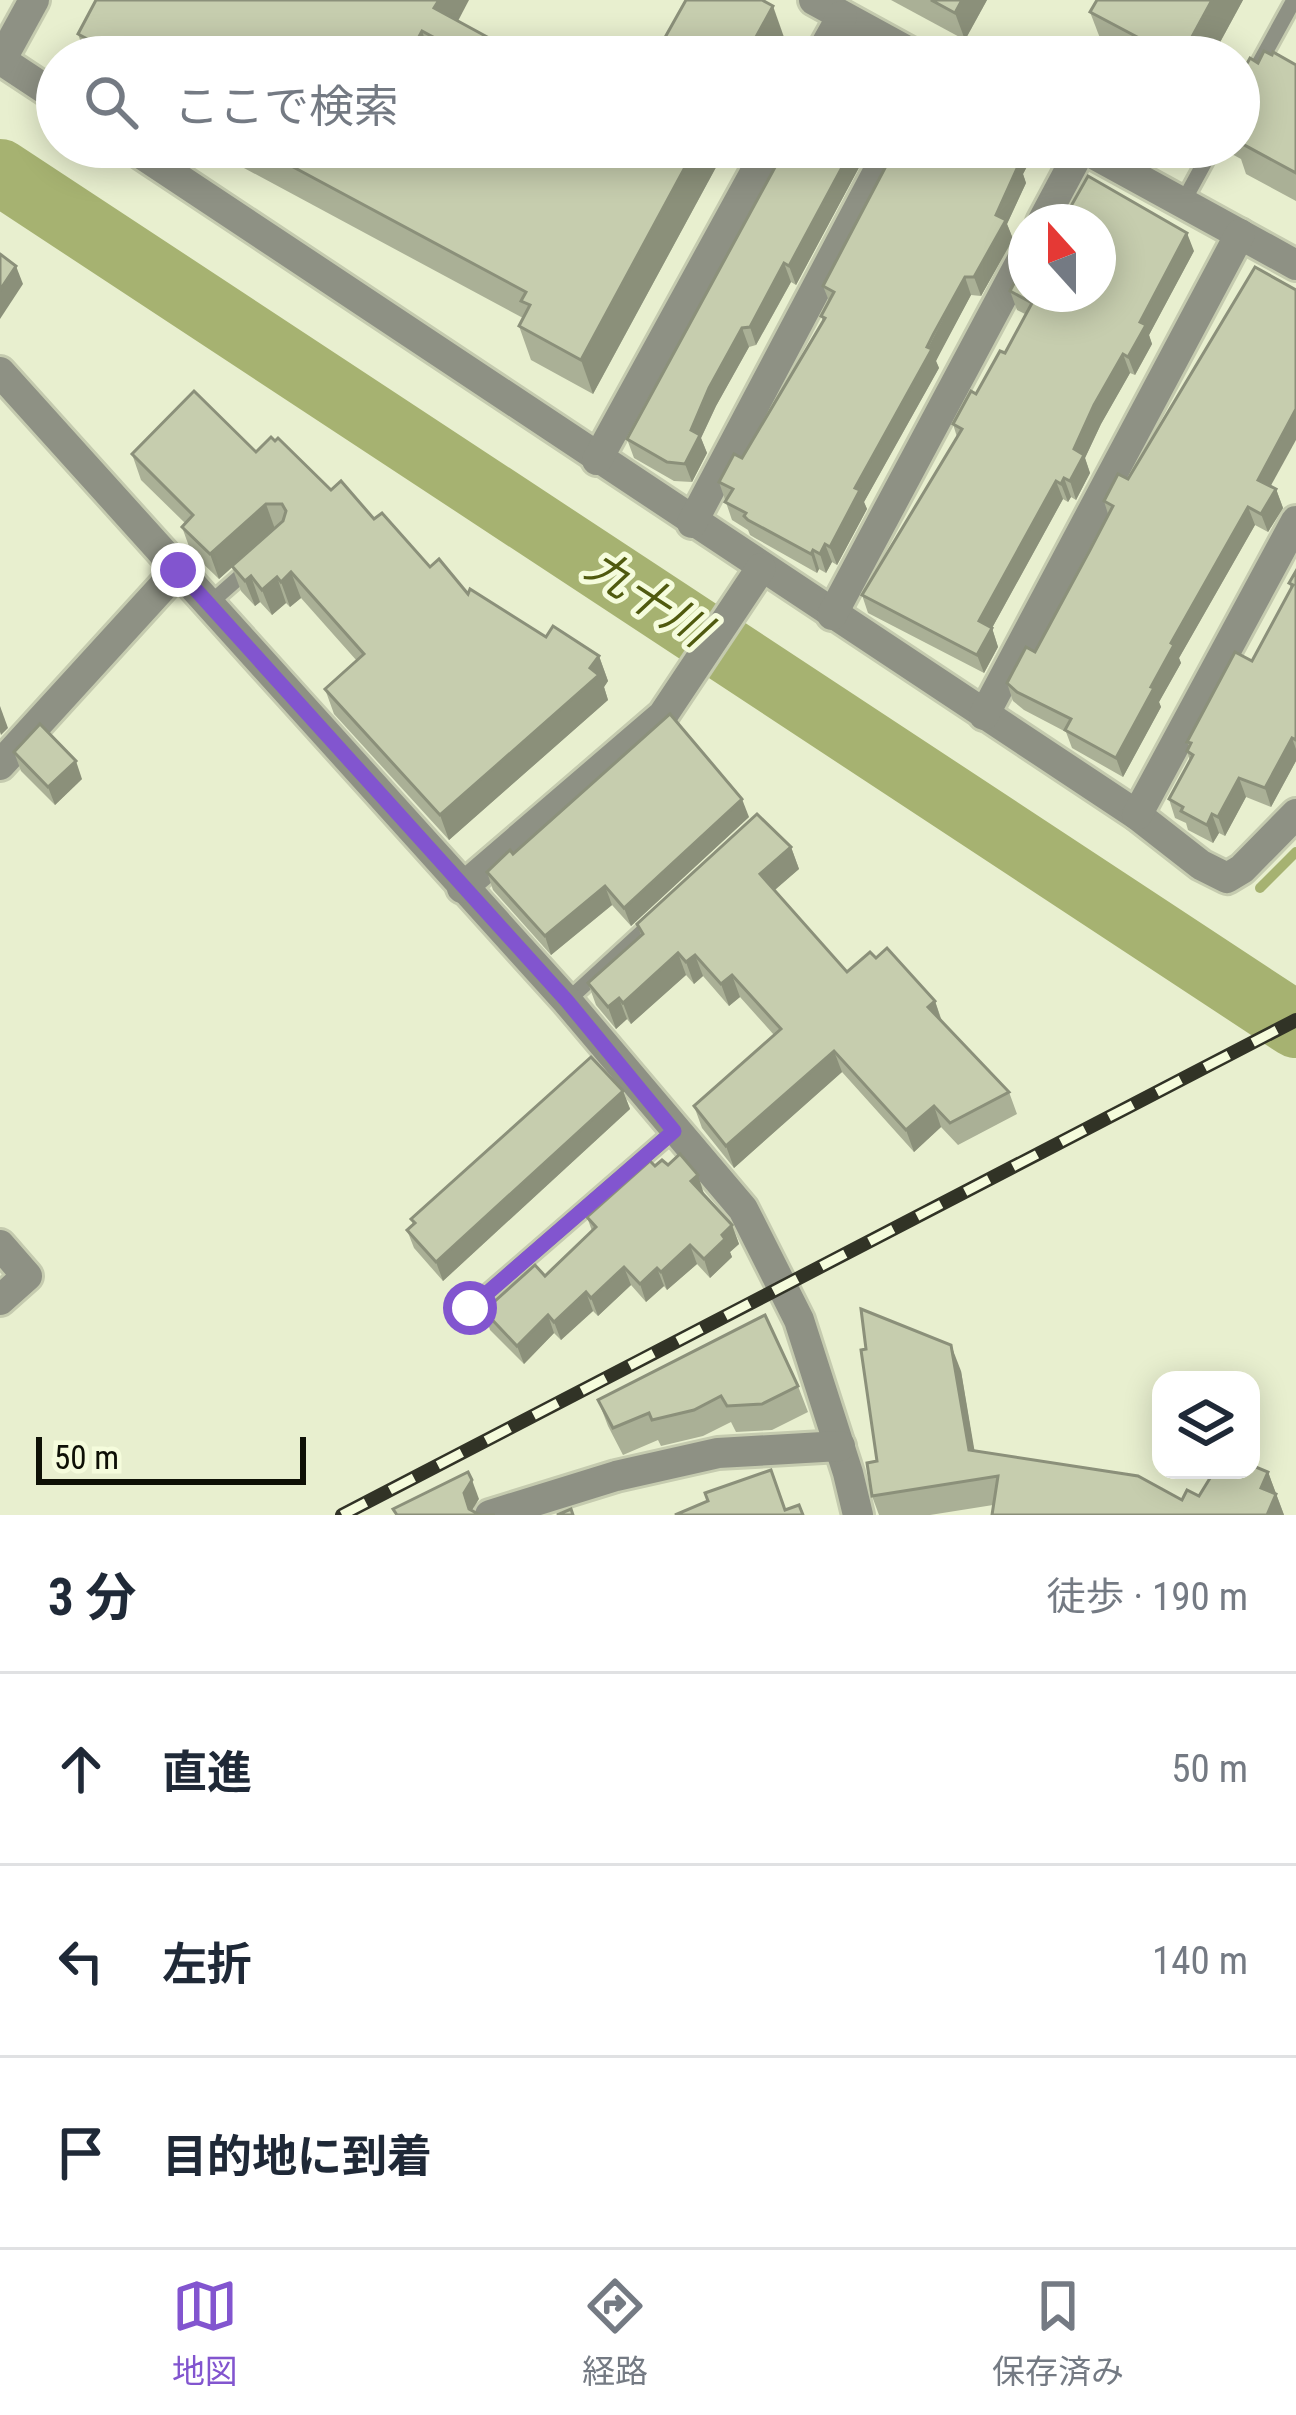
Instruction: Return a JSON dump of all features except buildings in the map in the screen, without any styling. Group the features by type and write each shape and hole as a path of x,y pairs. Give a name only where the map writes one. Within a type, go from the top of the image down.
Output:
{"street":[{"path":"34,0 0,61 36,84"},
{"path":"814,0 879,36"},
{"path":"831,36 842,16"},
{"path":"162,168 1136,815 1201,865 1227,878 1242,869 1296,814"},
{"path":"596,460 758,168"},
{"path":"692,523 880,168"},
{"path":"1052,204 1071,168"},
{"path":"1121,168 1296,265"},
{"path":"984,715 1240,234"},
{"path":"832,615 1008,286"},
{"path":"0,372 567,1001 743,1209 799,1320 858,1515"},
{"path":"1136,815 1296,520"},
{"path":"462,888 663,715 760,568"},
{"path":"0,766 178,570"},
{"path":"0,1245 27,1276 0,1300"},
{"path":"490,1515 616,1476 718,1453 840,1446"}],"lane":[{"path":"1260,65 1292,11"},
{"path":"1183,202 1202,168"},
{"path":"209,604 268,551"},
{"path":"567,1001 672,904"},
{"path":"470,1308 674,1131"}],"waterway":[{"name":"九十川","path":"0,172 1296,1025"},
{"path":"1260,888 1296,852"}],"railway":[{"path":"342,1515 1296,1020"}],"route":[{"path":"178,570 567,1001 674,1131 470,1308"}]}
